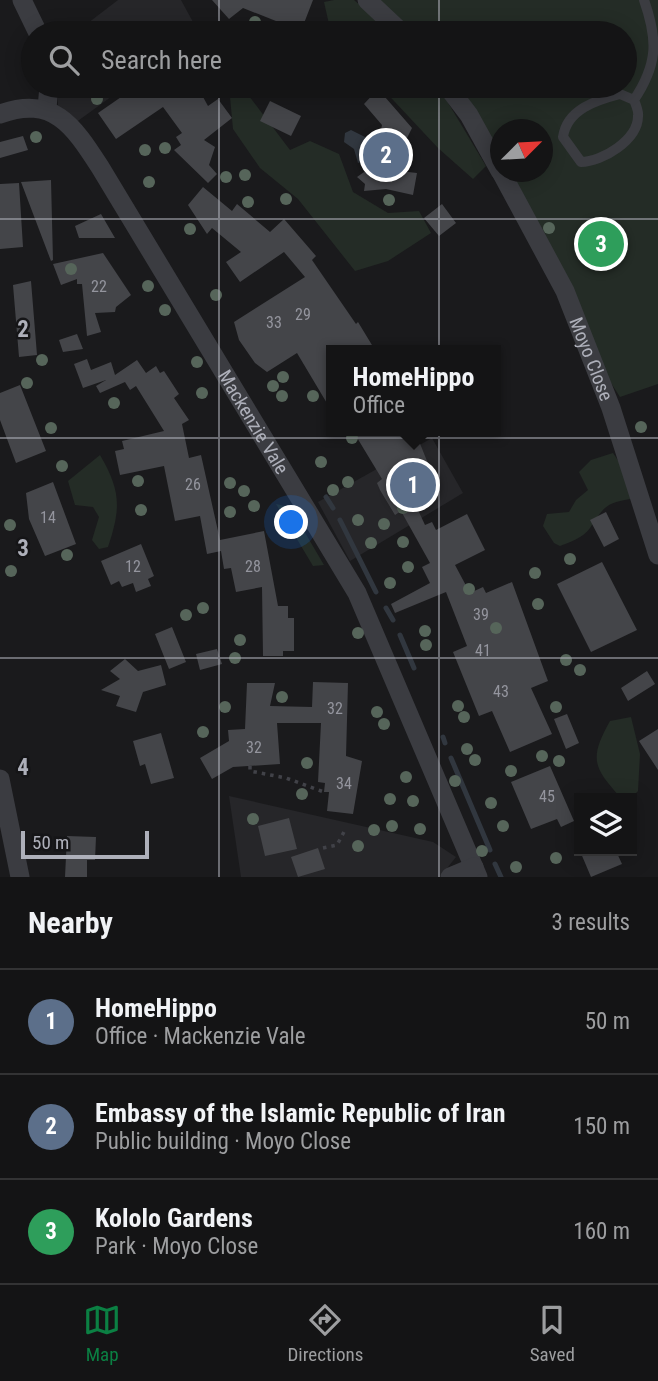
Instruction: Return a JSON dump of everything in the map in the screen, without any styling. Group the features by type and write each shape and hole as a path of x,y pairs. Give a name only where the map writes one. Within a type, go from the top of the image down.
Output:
{"street":[{"path":"22,0 32,21"},
{"path":"367,0 389,21"},
{"path":"0,114 29,106 47,108 48,98"},
{"name":"Moyo Close","path":"456,98 490,152"},
{"name":"Mackenzie Vale","path":"47,108 73,128 88,149 342,566 390,665 476,872"},
{"name":"Moyo Close","path":"507,182 565,291 611,408 658,555"},
{"path":"0,779 20,877"},
{"path":"450,877 476,872"}],"lane":[{"path":"637,97 643,90 658,54 657,37 644,0"},
{"path":"606,98 577,112 567,122 564,137 581,162 603,158 636,127 639,115 634,100 629,98"}],"path":[{"path":"250,766 250,771 286,778 324,792"},
{"path":"323,848 337,845 345,830"}],"shaded area":[{"path":"118,0 181,0 192,21 91,21"},
{"path":"354,0 378,21 328,21 324,2"},
{"path":"374,0 658,0 658,384 620,397 604,372 509,182 553,182 553,119 490,119 490,149 458,98 637,98 637,21 396,21"},
{"path":"58,98 109,98 75,123 58,113"},
{"path":"230,98 251,98 290,150 310,141 339,154 353,192 388,213 419,211 431,233 388,261 355,271 298,199 260,168 233,129"},
{"path":"391,98 445,98 486,166 473,179 438,148"},
{"path":"351,130 369,139 367,149 371,153 370,160 358,163 354,149 344,142 345,133"},
{"path":"432,438 463,493 350,561 318,502"},
{"path":"613,453 632,481 630,499 605,508 580,537 560,546 554,543 543,526 547,514 569,512 576,500 588,490 579,472 591,460"},
{"path":"100,455 112,479 117,510 108,547 99,549 92,540 99,517 93,507 75,505 68,481"},
{"path":"276,504 290,507 324,565 313,566"},
{"path":"631,717 640,754 636,793 617,793 597,762 599,745 610,721"},
{"path":"229,796 433,842 456,857 440,877 241,877"}],"building":[{"path":"212,0 313,0 305,21 276,21 243,8 229,19"},
{"path":"120,98 204,98 208,106 218,99 232,118 204,140 215,147 209,165 217,174 208,183 174,150 181,145 176,137 182,133 163,107 116,139 98,113"},
{"path":"370,98 386,98 412,128 391,170 417,173 413,195 386,189 364,191 365,184 357,177 374,165 382,125 364,104"},
{"path":"270,101 301,116 291,136 260,121"},
{"path":"23,136 28,150 0,158 0,142"},
{"path":"51,180 53,260 51,261 21,182"},
{"path":"19,183 23,247 0,249 0,184"},
{"path":"203,187 232,211 237,204 270,232 284,219 316,256 312,260 372,345 326,345 326,402 297,353 267,372 255,363 239,340 234,322 305,277 284,252 240,282 226,262 241,252 212,228 207,234 188,205"},
{"path":"442,204 456,223 439,236 424,218"},
{"path":"101,214 115,238 79,238 75,226"},
{"path":"103,253 131,295 116,307 115,312 95,313 101,332 87,336 82,284 77,284 77,279 61,285 53,264"},
{"path":"31,281 37,355 19,357 13,285"},
{"path":"77,334 83,349 63,352 59,340"},
{"path":"87,359 91,370 111,362 115,375 137,360 146,373 156,366 160,373 164,371 179,394 174,398 189,420 182,424 189,458 201,455 220,540 264,531 278,606 288,606 288,618 294,618 294,651 283,651 283,656 263,656 262,587 236,592 231,568 224,569 221,551 207,554 200,516 175,521 164,466 120,475 115,451 124,449 122,441 164,431 136,386 130,390 125,382 100,393 96,386 106,380 83,388 74,364"},
{"path":"20,385 46,451 16,463 0,420 0,393"},
{"path":"356,436 417,436 435,481 412,497 425,525 432,522 436,530 467,514 485,550 455,565 470,593 483,587 486,593 512,582 548,681 531,688 552,734 510,752 492,711 479,716 453,652 467,646 446,592 395,613 391,604 430,583 422,567 430,563 401,511 395,515 380,490 377,483 382,479"},
{"path":"53,482 76,544 45,556 29,519 26,493"},
{"path":"606,512 619,539 604,547 590,520"},
{"path":"141,544 154,576 148,579 151,586 136,592 133,583 122,587 119,581 111,585 101,561"},
{"path":"602,562 637,630 591,652 557,584"},
{"path":"172,627 186,662 169,669 155,634"},
{"path":"217,649 222,664 200,670 196,654"},
{"path":"125,659 138,671 161,665 166,685 143,692 136,712 116,706 120,696 101,690 120,679 110,671"},
{"path":"647,671 655,684 628,701 621,688"},
{"path":"313,682 348,683 346,756 362,761 353,814 327,811 329,792 324,792 325,783 318,782 321,723 277,723 280,764 233,767 212,779 200,758 229,741 228,730 245,729 247,683 275,683 270,706 312,707"},
{"path":"567,714 579,743 566,749 554,719"},
{"path":"658,729 658,770 639,741"},
{"path":"161,733 174,778 151,784 145,764 140,766 133,741"},
{"path":"550,766 574,821 561,827 557,819 531,829 511,782"},
{"path":"289,818 297,849 265,856 258,826"},
{"path":"67,836 96,837 95,860 87,860 87,877 65,877"},
{"path":"318,848 325,869 298,877 291,857"},
{"path":"582,856 618,856 622,864 591,877"}],"waterway":[{"path":"326,497 333,508"},
{"path":"340,520 376,592"},
{"path":"386,608 393,620"},
{"path":"400,635 414,668"},
{"path":"443,737 445,743"},
{"path":"451,758 490,850"},
{"path":"495,864 501,877"}],"place":[{"name":"Embassy of the Islamic Republic of Iran","path":"386,155"},
{"name":"Kololo Gardens","path":"601,244"},
{"name":"HomeHippo","path":"413,485"}]}
